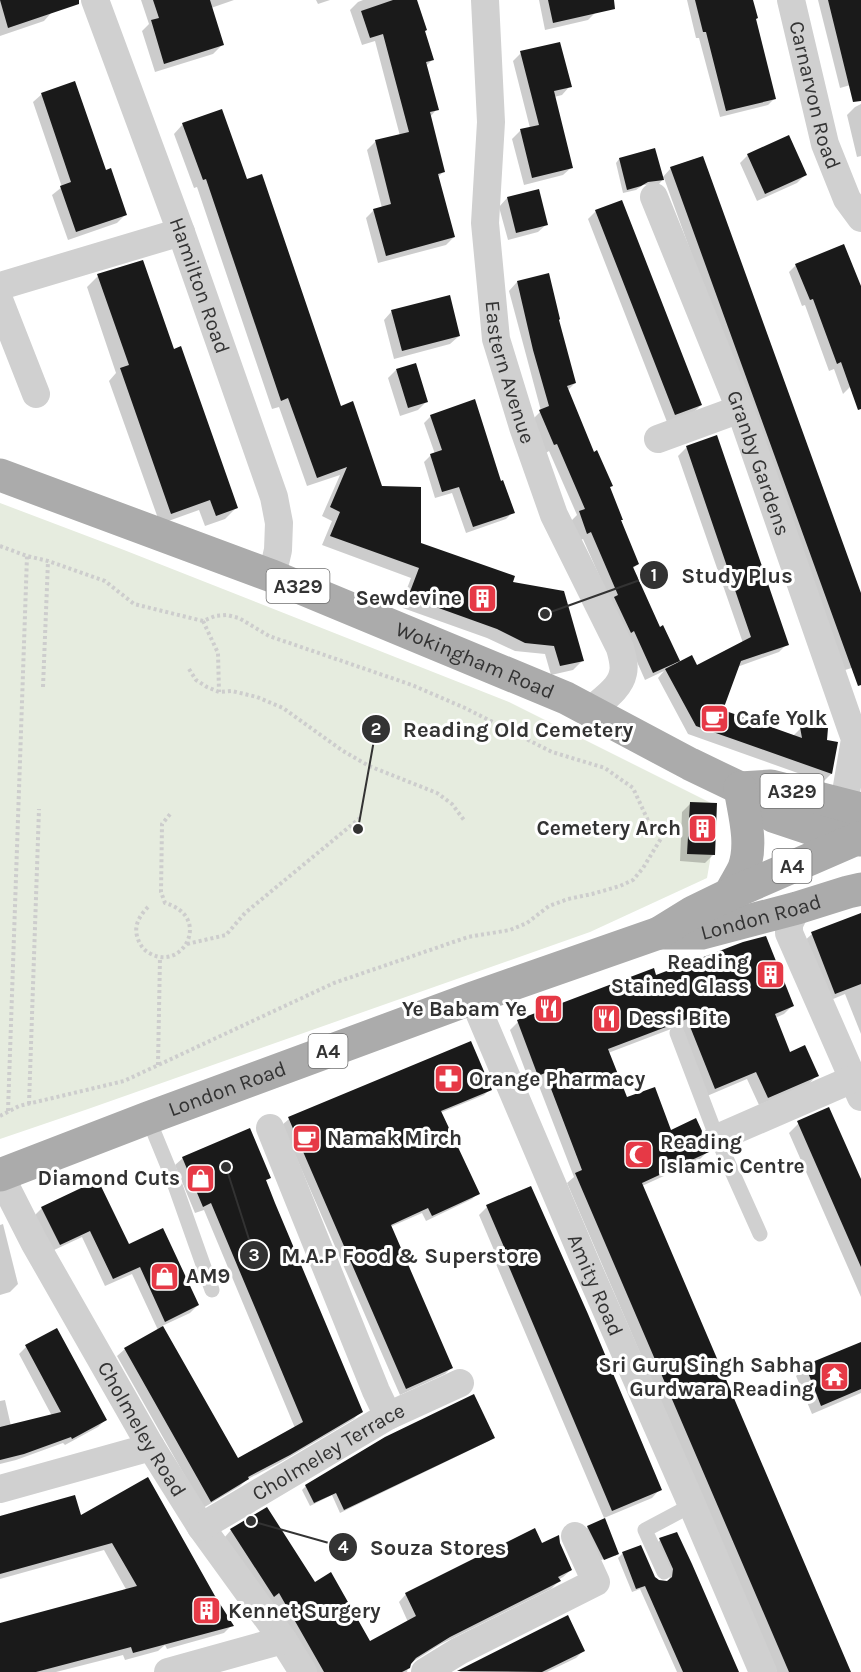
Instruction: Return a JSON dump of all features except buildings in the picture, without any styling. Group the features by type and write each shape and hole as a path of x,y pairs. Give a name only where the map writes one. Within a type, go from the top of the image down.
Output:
{"main road":[{"name":"Wokingham Road","path":"0,475 272,576 566,698 740,788 773,816 768,829 821,832 856,826"},
{"name":"Wokingham Road","path":"740,788 771,786 856,826"},
{"path":"730,894 744,868 748,849 768,829 740,788"},
{"name":"London Road","path":"0,1175 473,998 659,933 693,912 856,826"},
{"name":"London Road","path":"659,933 702,933 861,889"}],"street":[{"name":"Hamilton Road","path":"96,0 274,496 279,523 278,550 272,576"},
{"name":"Eastern Avenue","path":"485,0 491,122 485,224 496,339 523,428 554,515 620,648 624,664 623,674 616,687 590,711"},
{"name":"Carnarvon Road","path":"791,0 825,144 847,199 861,218"},
{"name":"Granby Gardens","path":"654,197 740,409 856,727 856,826"},
{"path":"0,286 181,232"},
{"path":"0,302 36,394"},
{"path":"658,438 740,409"},
{"path":"717,1138 857,1088 789,933 789,924 797,908"},
{"name":"Amity Road","path":"473,998 763,1672"},
{"path":"270,1128 388,1416"},
{"name":"Cholmeley Road","path":"0,1175 34,1242 151,1447 201,1527 283,1640 303,1672"},
{"name":"Cholmeley Terrace","path":"201,1527 388,1416 460,1383"},
{"path":"0,1489 151,1447"},
{"path":"425,1672 459,1651 596,1582 575,1536"},
{"path":"168,1672 283,1640"}],"lane":[{"path":"677,1033 717,1138 760,1234"},
{"path":"148,1119 171,1173 212,1290"},
{"path":"664,1572 645,1530 692,1505"}],"path":[{"path":"0,546 105,581 134,604 203,621 215,616 228,615 239,618 268,636 412,685 465,708 552,752 605,768 633,788 651,827"},
{"path":"8,1112 27,556"},
{"path":"43,687 48,561"},
{"path":"203,621 218,653 219,692"},
{"path":"189,669 196,680 219,692 232,691 283,708 343,751 369,765 437,793 452,804 464,820"},
{"path":"29,1104 39,809"},
{"path":"148,907 137,921 137,938 147,952 160,957 172,956 186,944 190,936 190,927 182,910 165,903 161,892 162,824 171,813"},
{"path":"186,944 226,935 244,913 360,818"},
{"path":"0,1116 29,1104 124,1081 334,983 468,937 510,930 526,923 549,906 568,898 592,894 633,880 668,827"},
{"path":"159,1065 160,957"}],"shaded area":[{"path":"0,503 509,702 711,803 715,855 711,855 707,878 590,932 0,1139"}],"place":[{"name":"Sewdevine","path":"483,598"},
{"name":"Study Plus","path":"545,614"},
{"name":"Cafe Yolk","path":"715,718"},
{"name":"Cemetery Arch","path":"702,828"},
{"name":"Reading Old Cemetery","path":"358,829"},
{"name":"Reading Stained Glass","path":"770,974"},
{"name":"Ye Babam Ye","path":"548,1009"},
{"name":"Dessi Bite","path":"607,1018"},
{"name":"Orange Pharmacy","path":"448,1079"},
{"name":"Namak Mirch","path":"306,1138"},
{"name":"Reading Islamic Centre","path":"639,1154"},
{"name":"M.A.P Food & Superstore","path":"226,1167"},
{"name":"Diamond Cuts","path":"201,1178"},
{"name":"AM9","path":"165,1276"},
{"name":"Sri Guru Singh Sabha Gurdwara Reading","path":"835,1377"},
{"name":"Souza Stores","path":"251,1521"},
{"name":"Kennet Surgery","path":"207,1611"}]}
